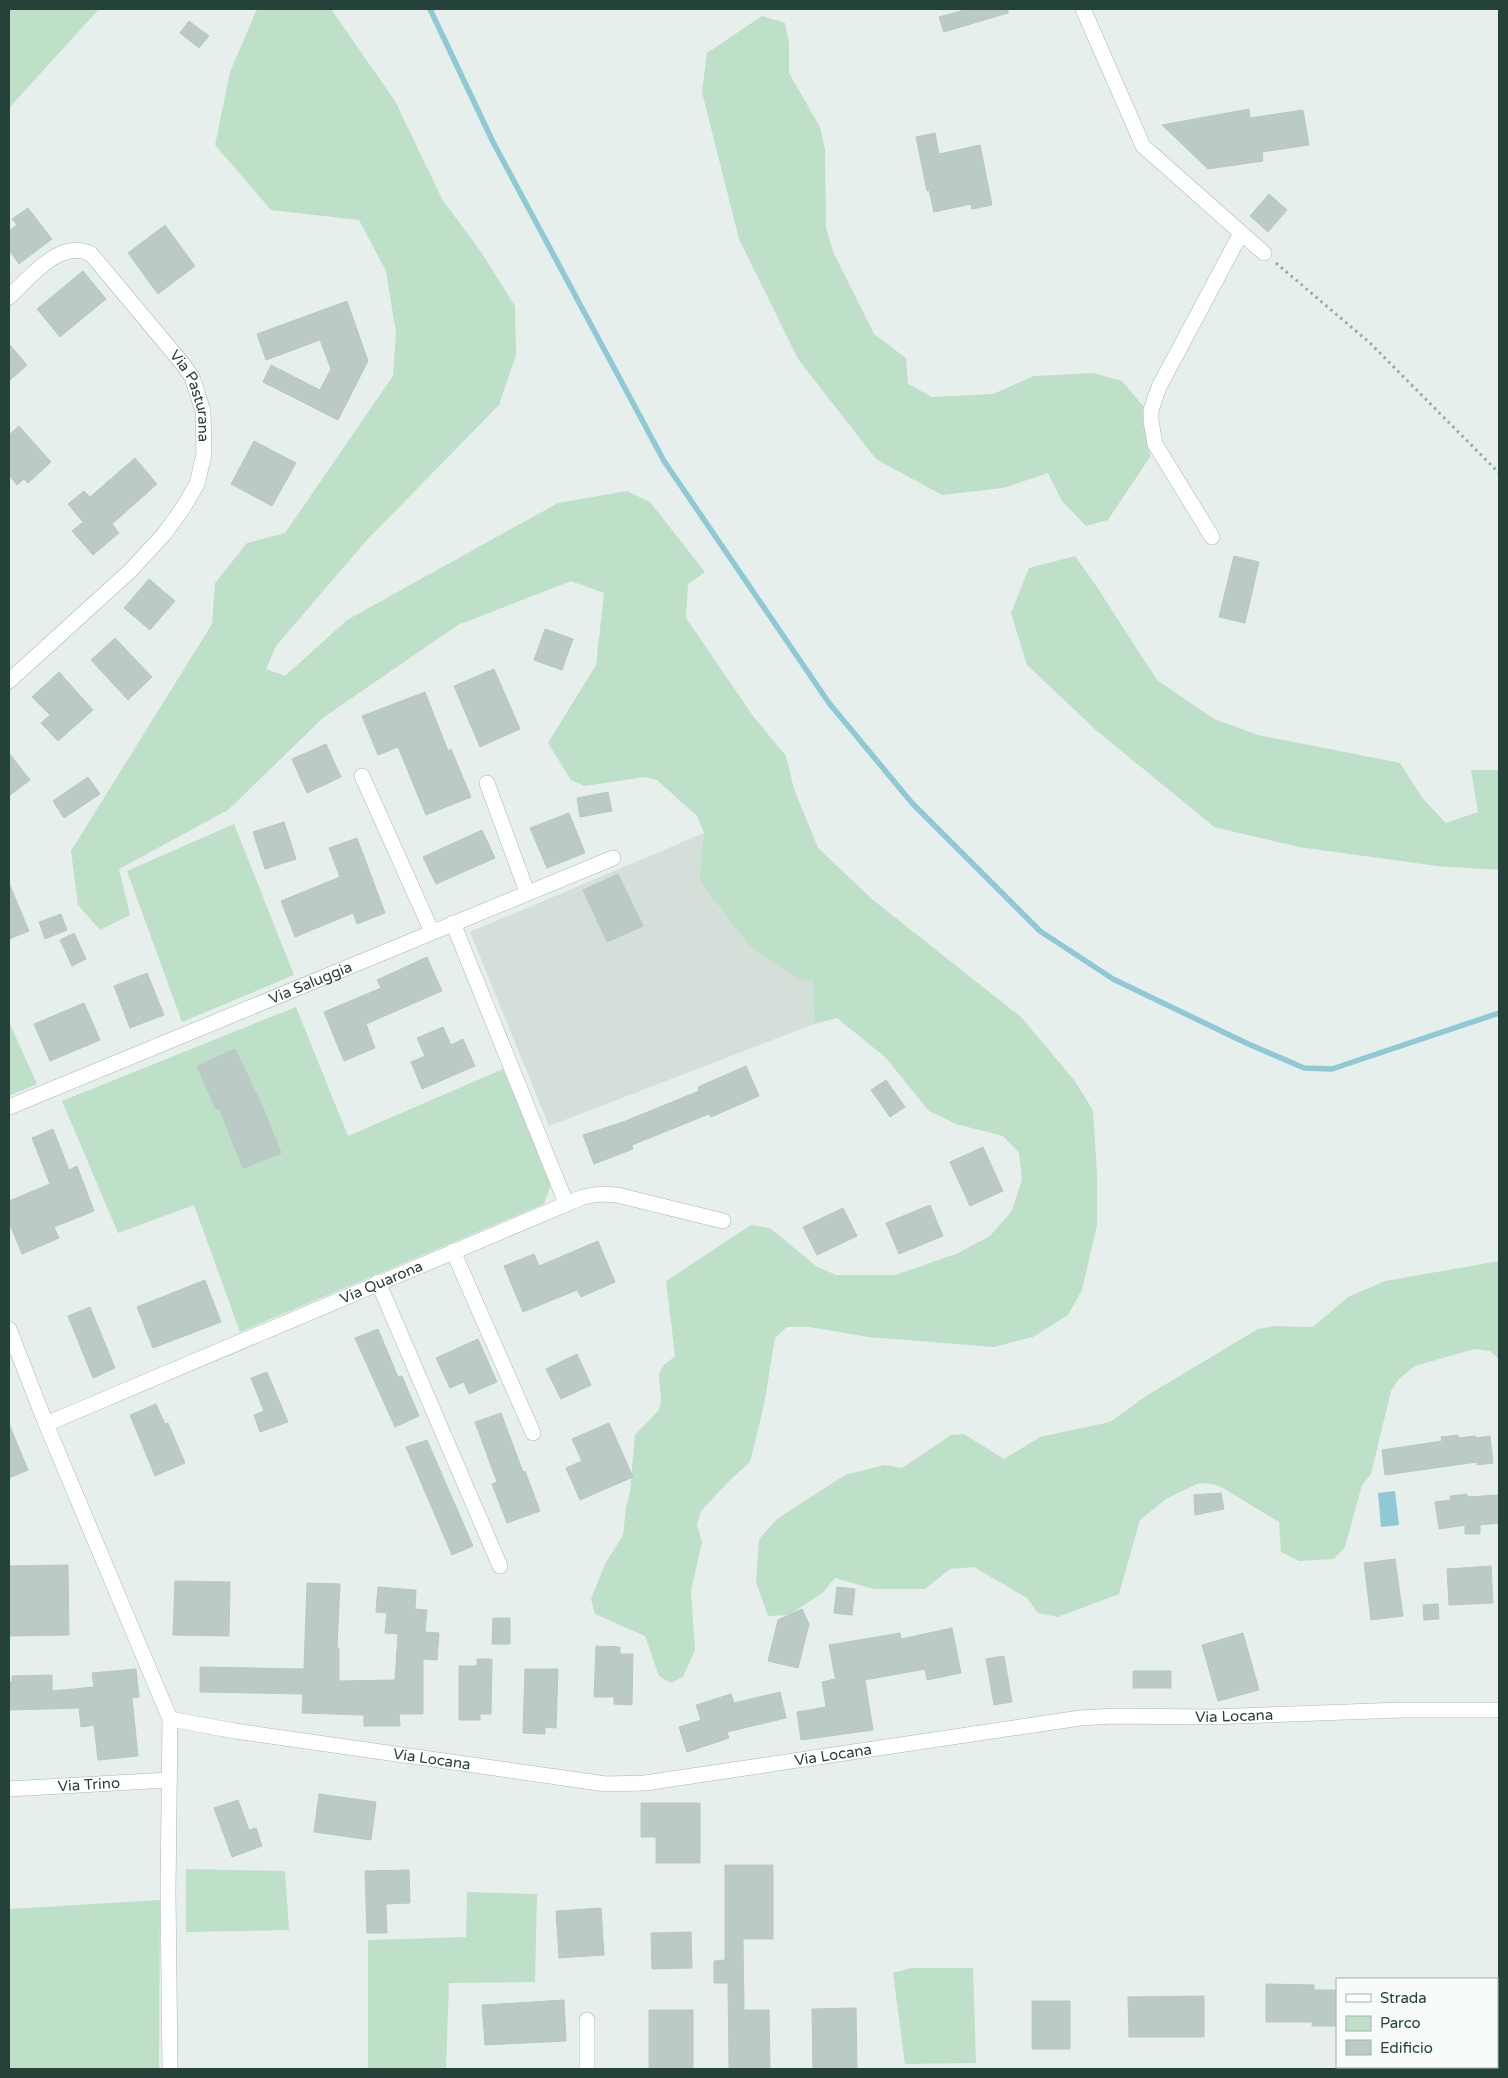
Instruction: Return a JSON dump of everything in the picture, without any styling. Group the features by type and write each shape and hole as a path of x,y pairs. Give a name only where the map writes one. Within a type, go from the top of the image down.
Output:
{"street":[{"path":"1083,9 1143,146 1264,253"},
{"path":"1212,537 1155,444 1151,410 1159,387 1241,233"},
{"name":"Via Pasturana","path":"9,297 58,255 73,250 91,254 188,370 196,386 203,410 205,441 204,454 196,484 183,508 165,532 130,571 9,681"},
{"path":"362,776 432,932"},
{"path":"487,783 527,892"},
{"name":"Via Saluggia","path":"9,1107 613,858"},
{"path":"453,923 566,1203"},
{"name":"Via Quarona","path":"46,1424 378,1282 566,1203 590,1195 607,1194 625,1197 723,1221"},
{"path":"454,1251 533,1433"},
{"path":"378,1282 500,1566"},
{"path":"9,1329 46,1424 170,1719 168,1780 170,2069"},
{"name":"Via Locana","path":"170,1719 235,1731 624,1785 1080,1718 1115,1716 1210,1717 1402,1710 1499,1710"},
{"name":"Via Trino","path":"9,1789 168,1780"},
{"path":"587,2020 587,2069"}],"path":[{"path":"1264,253 1370,343 1499,473"}],"shaded area":[{"path":"704,833 699,880 813,980 814,1024 549,1126 470,932"}],"green space":[{"path":"9,9 99,9 9,108"},
{"path":"257,9 331,9 395,101 442,199 481,252 515,306 516,355 499,405 366,541 276,646 266,669 285,676 347,620 558,503 627,491 650,502 705,572 688,584 686,618 753,716 786,756 794,789 818,848 873,900 1021,1017 1074,1080 1093,1110 1097,1174 1097,1225 1082,1290 1068,1315 1033,1337 994,1347 868,1337 809,1327 787,1327 775,1338 764,1405 750,1462 701,1511 697,1525 702,1542 691,1591 695,1650 683,1677 671,1683 659,1676 645,1636 595,1614 591,1599 605,1564 623,1535 626,1507 630,1492 635,1435 659,1410 661,1401 659,1374 664,1365 675,1356 666,1281 751,1225 770,1228 816,1266 836,1275 895,1275 956,1254 990,1236 1011,1212 1022,1180 1019,1153 1003,1136 956,1124 929,1111 885,1057 837,1018 814,1024 813,980 801,981 749,945 699,880 704,833 697,816 657,780 645,777 585,786 571,780 548,743 596,665 604,593 571,581 458,625 324,717 228,810 119,869 130,915 100,930 78,905 71,851 212,624 215,583 247,543 285,533 393,376 396,333 386,271 359,220 271,210 215,145 230,72"},
{"path":"762,16 785,23 789,43 789,73 820,127 825,150 826,228 834,254 874,334 906,358 908,384 932,397 993,394 1034,376 1094,373 1122,381 1144,407 1150,457 1108,520 1086,526 1062,501 1048,473 1003,488 942,495 876,459 798,359 739,239 702,92 707,53"},
{"path":"1075,556 1157,680 1214,719 1258,735 1400,763 1423,799 1446,823 1478,812 1471,770 1499,770 1499,870 1437,866 1299,847 1214,827 1096,730 1027,665 1011,613 1029,568"},
{"path":"234,824 294,975 182,1022 127,871"},
{"path":"296,1007 348,1136 503,1069 551,1185 544,1204 240,1332 194,1205 118,1233 62,1101"},
{"path":"9,1022 37,1084 9,1096"},
{"path":"1499,1261 1499,1359 1490,1351 1474,1349 1415,1366 1399,1379 1391,1391 1371,1474 1362,1485 1345,1547 1334,1559 1299,1561 1281,1552 1279,1522 1223,1488 1212,1484 1199,1483 1166,1499 1140,1520 1119,1594 1058,1617 1038,1613 1027,1598 974,1567 950,1569 925,1589 873,1589 835,1578 822,1593 789,1615 768,1616 756,1582 759,1539 777,1519 845,1475 884,1465 902,1468 951,1435 964,1434 1004,1459 1040,1437 1110,1422 1146,1396 1258,1329 1275,1326 1313,1327 1348,1297 1385,1281"},
{"path":"186,1869 285,1871 289,1930 186,1932"},
{"path":"467,1892 537,1894 535,1982 449,1983 446,2069 368,2069 368,1940 466,1937"},
{"path":"160,1900 159,2069 9,2069 9,1909"},
{"path":"911,1968 973,1968 976,2063 905,2064 893,1973"}],"water":[{"path":"1395,1491 1399,1525 1381,1527 1378,1493"}],"building":[{"path":"968,9 1008,9 1008,13 944,32 939,17"},
{"path":"189,21 209,36 199,48 180,33"},
{"path":"1249,109 1250,118 1303,110 1309,145 1262,152 1263,161 1208,169 1162,125"},
{"path":"935,133 939,154 980,145 992,205 972,209 971,204 934,212 929,190 927,191 916,137"},
{"path":"1269,194 1287,210 1268,232 1250,216"},
{"path":"28,208 52,239 19,264 9,250 9,231 17,225 12,219"},
{"path":"165,225 195,266 158,294 128,253"},
{"path":"83,271 106,299 60,337 37,309"},
{"path":"347,301 368,361 338,420 263,382 271,365 320,390 331,369 320,340 266,360 257,334"},
{"path":"9,344 27,365 9,381"},
{"path":"19,426 51,462 28,483 24,479 17,485 9,475 9,435"},
{"path":"254,441 296,463 272,506 231,484"},
{"path":"135,458 157,484 112,524 119,533 93,555 72,531 83,522 68,504 84,491 90,497"},
{"path":"1234,556 1259,562 1245,623 1219,617"},
{"path":"149,579 175,601 150,630 124,608"},
{"path":"545,629 573,639 562,670 534,660"},
{"path":"115,638 152,677 128,700 91,660"},
{"path":"494,669 520,729 480,747 454,686"},
{"path":"59,672 93,710 58,741 41,723 50,715 32,697"},
{"path":"425,692 448,751 451,749 471,797 426,815 398,747 378,755 362,716"},
{"path":"326,744 341,777 307,793 292,759"},
{"path":"9,753 30,780 9,796"},
{"path":"88,777 100,794 64,818 53,801"},
{"path":"608,792 612,811 580,817 577,798"},
{"path":"569,813 585,853 547,868 530,828"},
{"path":"284,822 296,859 265,869 253,832"},
{"path":"482,830 495,858 436,884 423,857"},
{"path":"357,838 385,913 357,924 353,913 295,937 281,901 340,877 329,848"},
{"path":"618,874 643,926 607,942 583,890"},
{"path":"9,883 29,931 9,939"},
{"path":"61,914 67,930 45,939 39,922"},
{"path":"74,933 86,959 72,966 60,940"},
{"path":"427,957 442,991 366,1024 375,1048 344,1061 324,1012 381,988 377,980"},
{"path":"147,973 164,1015 130,1028 114,986"},
{"path":"84,1003 100,1040 50,1061 34,1024"},
{"path":"443,1027 451,1045 463,1039 475,1066 422,1089 411,1062 425,1056 417,1038"},
{"path":"235,1049 263,1108 281,1153 243,1168 219,1108 216,1109 197,1066"},
{"path":"746,1066 759,1096 711,1117 709,1114 632,1145 633,1149 594,1164 583,1135 623,1122 699,1091 698,1087"},
{"path":"886,1080 905,1107 890,1117 871,1090"},
{"path":"53,1129 69,1170 77,1166 94,1211 54,1227 59,1238 22,1254 9,1222 9,1201 50,1184 32,1138"},
{"path":"983,1147 1003,1191 970,1206 950,1162"},
{"path":"930,1205 943,1236 899,1254 886,1223"},
{"path":"843,1208 857,1236 817,1255 803,1227"},
{"path":"598,1241 615,1282 581,1297 577,1290 523,1312 504,1266 534,1254 539,1266"},
{"path":"205,1280 221,1322 153,1348 137,1307"},
{"path":"90,1307 115,1368 93,1378 68,1316"},
{"path":"378,1329 398,1377 402,1376 419,1416 395,1427 355,1338"},
{"path":"478,1339 497,1382 469,1394 464,1382 450,1388 436,1358"},
{"path":"577,1354 591,1385 561,1399 546,1369"},
{"path":"267,1372 288,1422 260,1432 254,1415 264,1411 251,1378"},
{"path":"156,1404 165,1424 168,1423 185,1463 155,1476 130,1415"},
{"path":"501,1413 540,1511 507,1523 492,1484 497,1482 475,1422"},
{"path":"609,1423 633,1477 580,1500 566,1468 582,1461 572,1439"},
{"path":"9,1424 28,1470 9,1478"},
{"path":"1458,1435 1459,1438 1490,1436 1493,1463 1477,1465 1477,1462 1385,1475 1382,1450 1442,1441 1441,1437"},
{"path":"427,1440 473,1546 452,1555 406,1447"},
{"path":"1221,1493 1224,1509 1195,1515 1194,1495"},
{"path":"1467,1494 1467,1497 1499,1495 1499,1523 1480,1525 1480,1534 1465,1534 1465,1525 1439,1529 1435,1502 1451,1500 1450,1496"},
{"path":"1395,1559 1403,1616 1371,1620 1364,1563"},
{"path":"68,1565 69,1635 9,1636 9,1566"},
{"path":"1491,1566 1493,1603 1449,1605 1447,1569"},
{"path":"175,1581 230,1582 229,1636 173,1635"},
{"path":"307,1583 340,1584 337,1648 339,1648 339,1681 395,1680 398,1634 385,1633 387,1613 376,1612 378,1587 416,1590 415,1609 427,1610 425,1632 439,1633 437,1660 423,1659 423,1714 399,1714 400,1726 364,1726 364,1715 302,1713 303,1694 200,1692 200,1667 304,1669"},
{"path":"837,1587 855,1589 852,1615 834,1613"},
{"path":"1438,1604 1439,1619 1424,1620 1423,1605"},
{"path":"802,1609 809,1624 798,1668 768,1661 778,1620"},
{"path":"493,1618 510,1618 510,1644 492,1644"},
{"path":"952,1628 961,1673 927,1680 925,1669 865,1680 873,1730 801,1740 797,1712 826,1707 822,1682 839,1678 835,1677 829,1645 900,1633 901,1639"},
{"path":"1243,1633 1259,1690 1218,1701 1202,1645"},
{"path":"596,1646 620,1647 620,1654 633,1654 632,1705 614,1704 614,1697 594,1697"},
{"path":"1004,1656 1012,1702 994,1705 986,1659"},
{"path":"477,1659 492,1659 491,1714 480,1714 480,1720 459,1720 459,1666 477,1666"},
{"path":"136,1669 139,1697 132,1698 138,1756 98,1760 94,1725 81,1727 79,1708 9,1710 9,1682 12,1682 12,1676 52,1675 52,1691 94,1687 92,1673"},
{"path":"525,1669 558,1669 556,1728 545,1727 545,1734 523,1733"},
{"path":"1133,1671 1171,1671 1171,1688 1133,1688"},
{"path":"780,1692 786,1718 727,1732 729,1738 687,1752 679,1727 701,1720 696,1705 731,1694 734,1703"},
{"path":"319,1794 376,1802 371,1840 314,1832"},
{"path":"238,1800 249,1830 256,1828 262,1846 232,1857 214,1808"},
{"path":"641,1803 700,1803 700,1863 656,1863 656,1837 641,1837"},
{"path":"725,1865 773,1865 773,1939 743,1939 744,2010 769,2010 770,2069 729,2069 728,1983 714,1983 714,1961 725,1960"},
{"path":"409,1870 410,1903 386,1904 387,1933 367,1933 365,1871"},
{"path":"601,1908 604,1955 559,1958 556,1911"},
{"path":"691,1932 692,1968 652,1969 651,1933"},
{"path":"1266,1984 1314,1985 1314,1990 1336,1990 1336,2026 1312,2026 1312,2022 1266,2022"},
{"path":"1204,1996 1204,2037 1129,2037 1128,1997"},
{"path":"564,2000 566,2041 485,2045 482,2005"},
{"path":"1032,2001 1070,2001 1070,2049 1032,2049"},
{"path":"856,2008 857,2069 813,2069 812,2009"},
{"path":"649,2010 693,2010 693,2069 649,2069"}],"waterway":[{"path":"430,9 493,142 664,461 829,703 912,803 1040,931 1113,979 1244,1042 1304,1068 1332,1069 1499,1013"}]}
